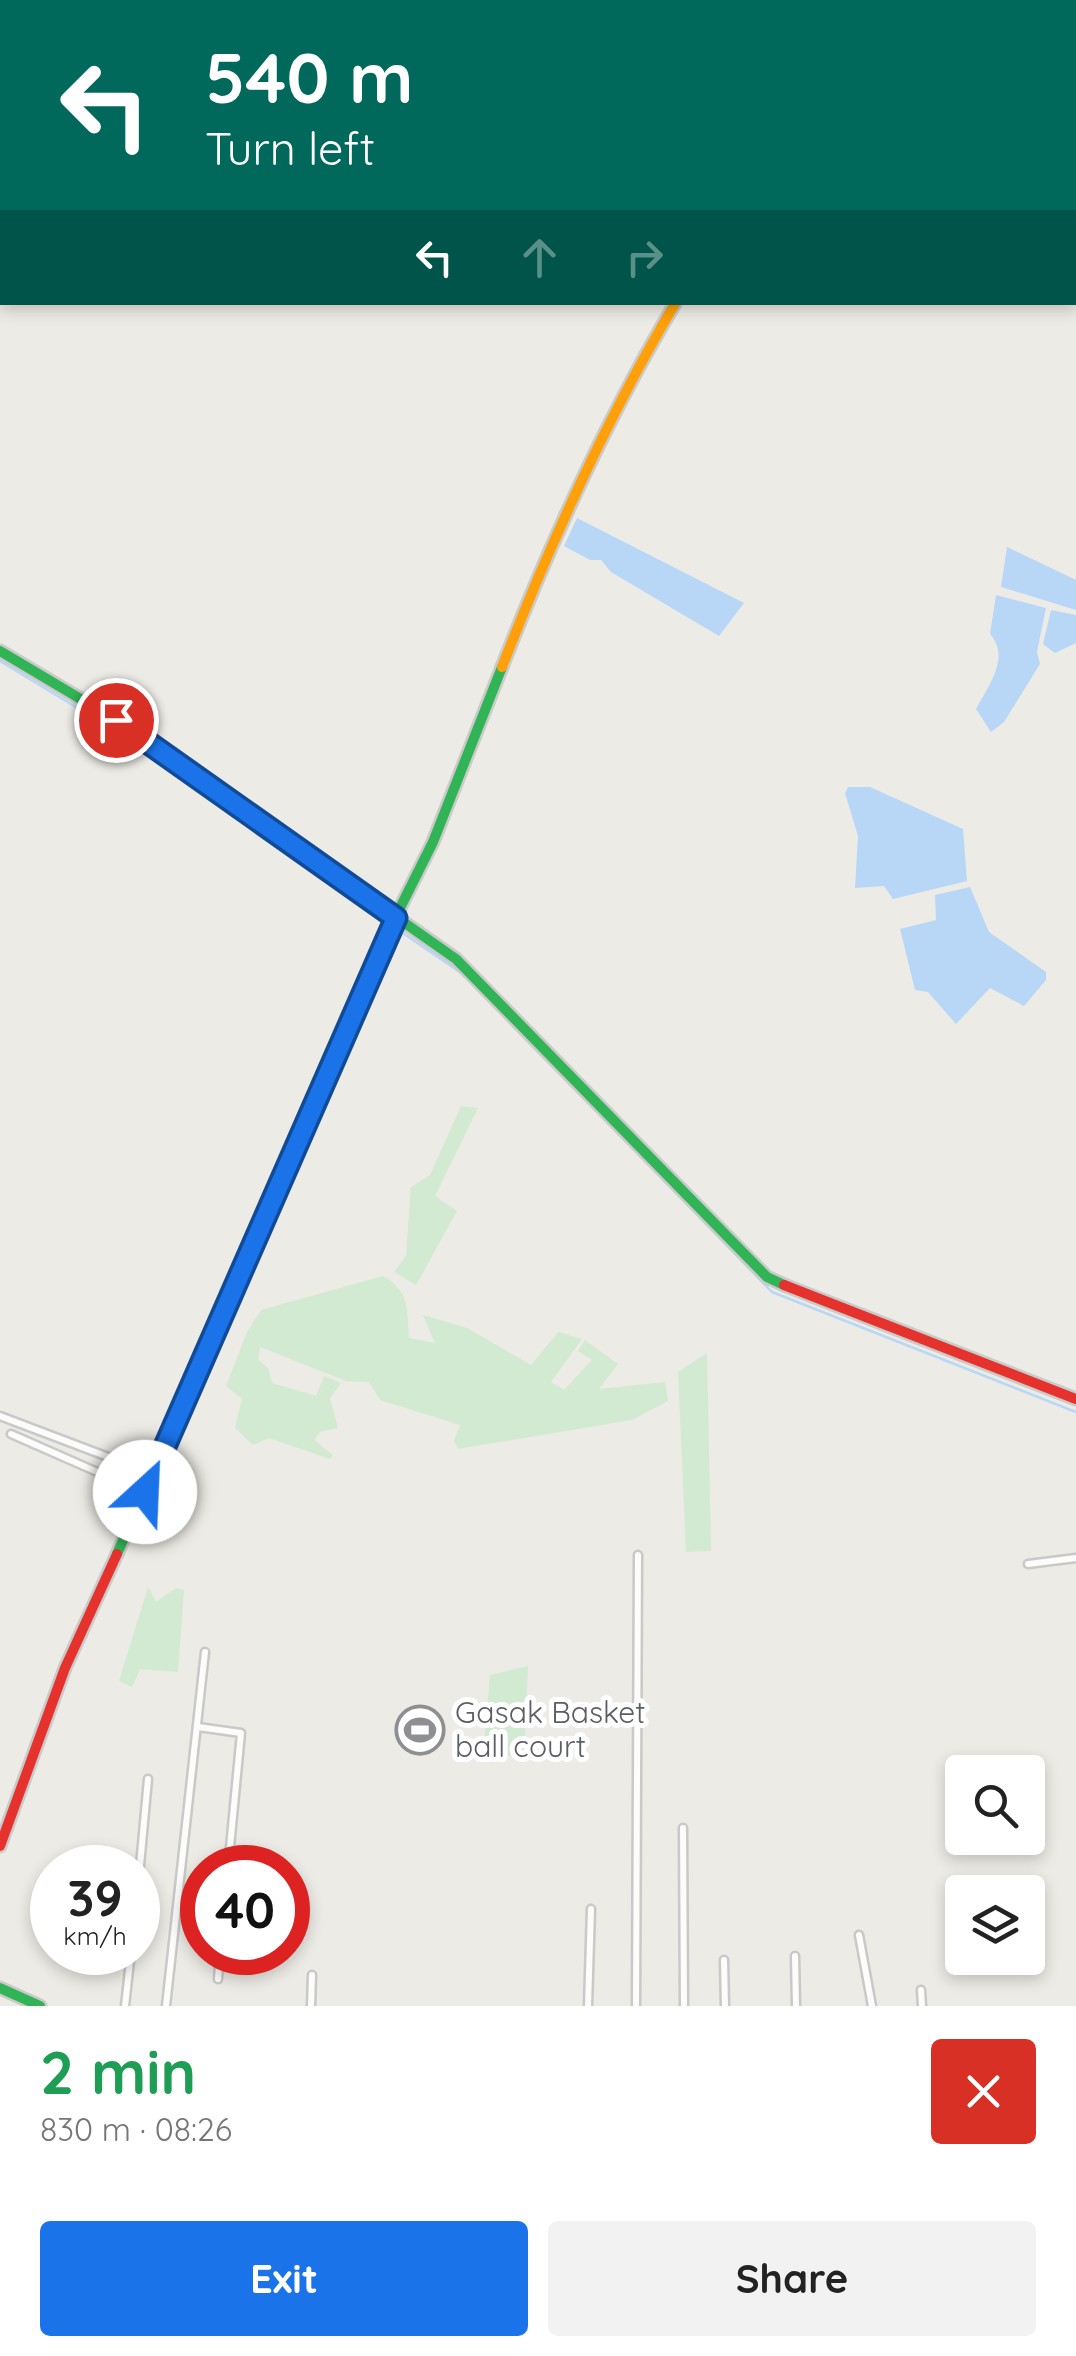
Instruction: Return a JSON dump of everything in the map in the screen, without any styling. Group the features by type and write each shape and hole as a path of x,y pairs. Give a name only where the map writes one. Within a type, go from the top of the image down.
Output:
{"street":[{"path":"0,1846 65,1668 466,763 535,581 635,371 674,305"},
{"path":"0,651 116,720 393,922 471,973 767,1277 852,1315 1076,1399"},
{"path":"0,1416 153,1474"},
{"path":"11,1434 145,1492"},
{"path":"636,2006 638,1555"},
{"path":"1028,1564 1076,1558"},
{"path":"166,2006 204,1652"},
{"path":"198,1727 241,1733 230,1845"},
{"path":"142,1845 148,1778"},
{"path":"683,1828 684,2006"},
{"path":"588,2006 591,1909"},
{"path":"858,1936 872,2006"},
{"path":"795,1956 796,2006"},
{"path":"724,1960 725,2006"},
{"path":"125,2006 128,1975"},
{"path":"218,1975 218,1980"},
{"path":"311,2006 312,1975"},
{"path":"0,1988 40,2006"},
{"path":"921,1990 922,2006"}],"green space":[{"path":"461,1106 478,1108 435,1196 457,1211 416,1285 394,1272 406,1256 411,1187 430,1175"},
{"path":"383,1276 403,1295 409,1338 435,1343 423,1315 467,1328 531,1365 558,1332 582,1339 551,1382 564,1390 592,1360 578,1351 585,1340 618,1364 599,1389 665,1382 668,1401 632,1420 458,1449 454,1441 460,1425 380,1400 369,1382 346,1381 260,1347 258,1360 268,1368 272,1383 316,1396 324,1376 341,1383 330,1398 338,1428 320,1432 314,1440 333,1455 330,1459 269,1438 253,1445 235,1428 242,1399 226,1386 247,1332 261,1310"},
{"path":"707,1353 711,1551 686,1552 678,1372"},
{"path":"148,1587 156,1602 176,1588 184,1590 178,1672 140,1669 132,1687 119,1681"},
{"path":"528,1666 524,1756 483,1755 490,1675"}],"water":[{"path":"577,518 744,603 719,636 611,572 601,560 590,560 564,546"},
{"path":"1007,547 1076,580 1076,610 1001,587"},
{"path":"996,595 1046,608 1037,652 1040,664 1004,722 991,732 976,709 998,662 996,643 990,634"},
{"path":"1051,610 1076,615 1076,643 1055,653 1043,644"},
{"path":"848,787 870,787 963,829 967,881 893,899 884,886 855,888 858,836 845,793"},
{"path":"970,887 989,932 1046,972 1046,980 1024,1006 990,988 956,1024 928,992 915,990 900,929 936,920 935,895"}],"waterway":[{"path":"0,661 109,727 387,923"},
{"path":"394,927 470,979"},
{"path":"482,992 772,1292 1076,1412"}],"traffic: fast":[{"path":"0,651 116,720 456,959 767,1277 784,1285"},
{"path":"117,1554 390,928 433,842 502,667"},
{"path":"0,1988 40,2006"}],"traffic: slow":[{"path":"502,667 582,481 674,305"}],"traffic: jam":[{"path":"784,1285 1076,1399"},
{"path":"0,1846 65,1668 117,1554"}],"place":[{"name":"Gasak Basket ball court","path":"420,1730"}],"route":[{"path":"116,720 396,918 145,1492"}]}
